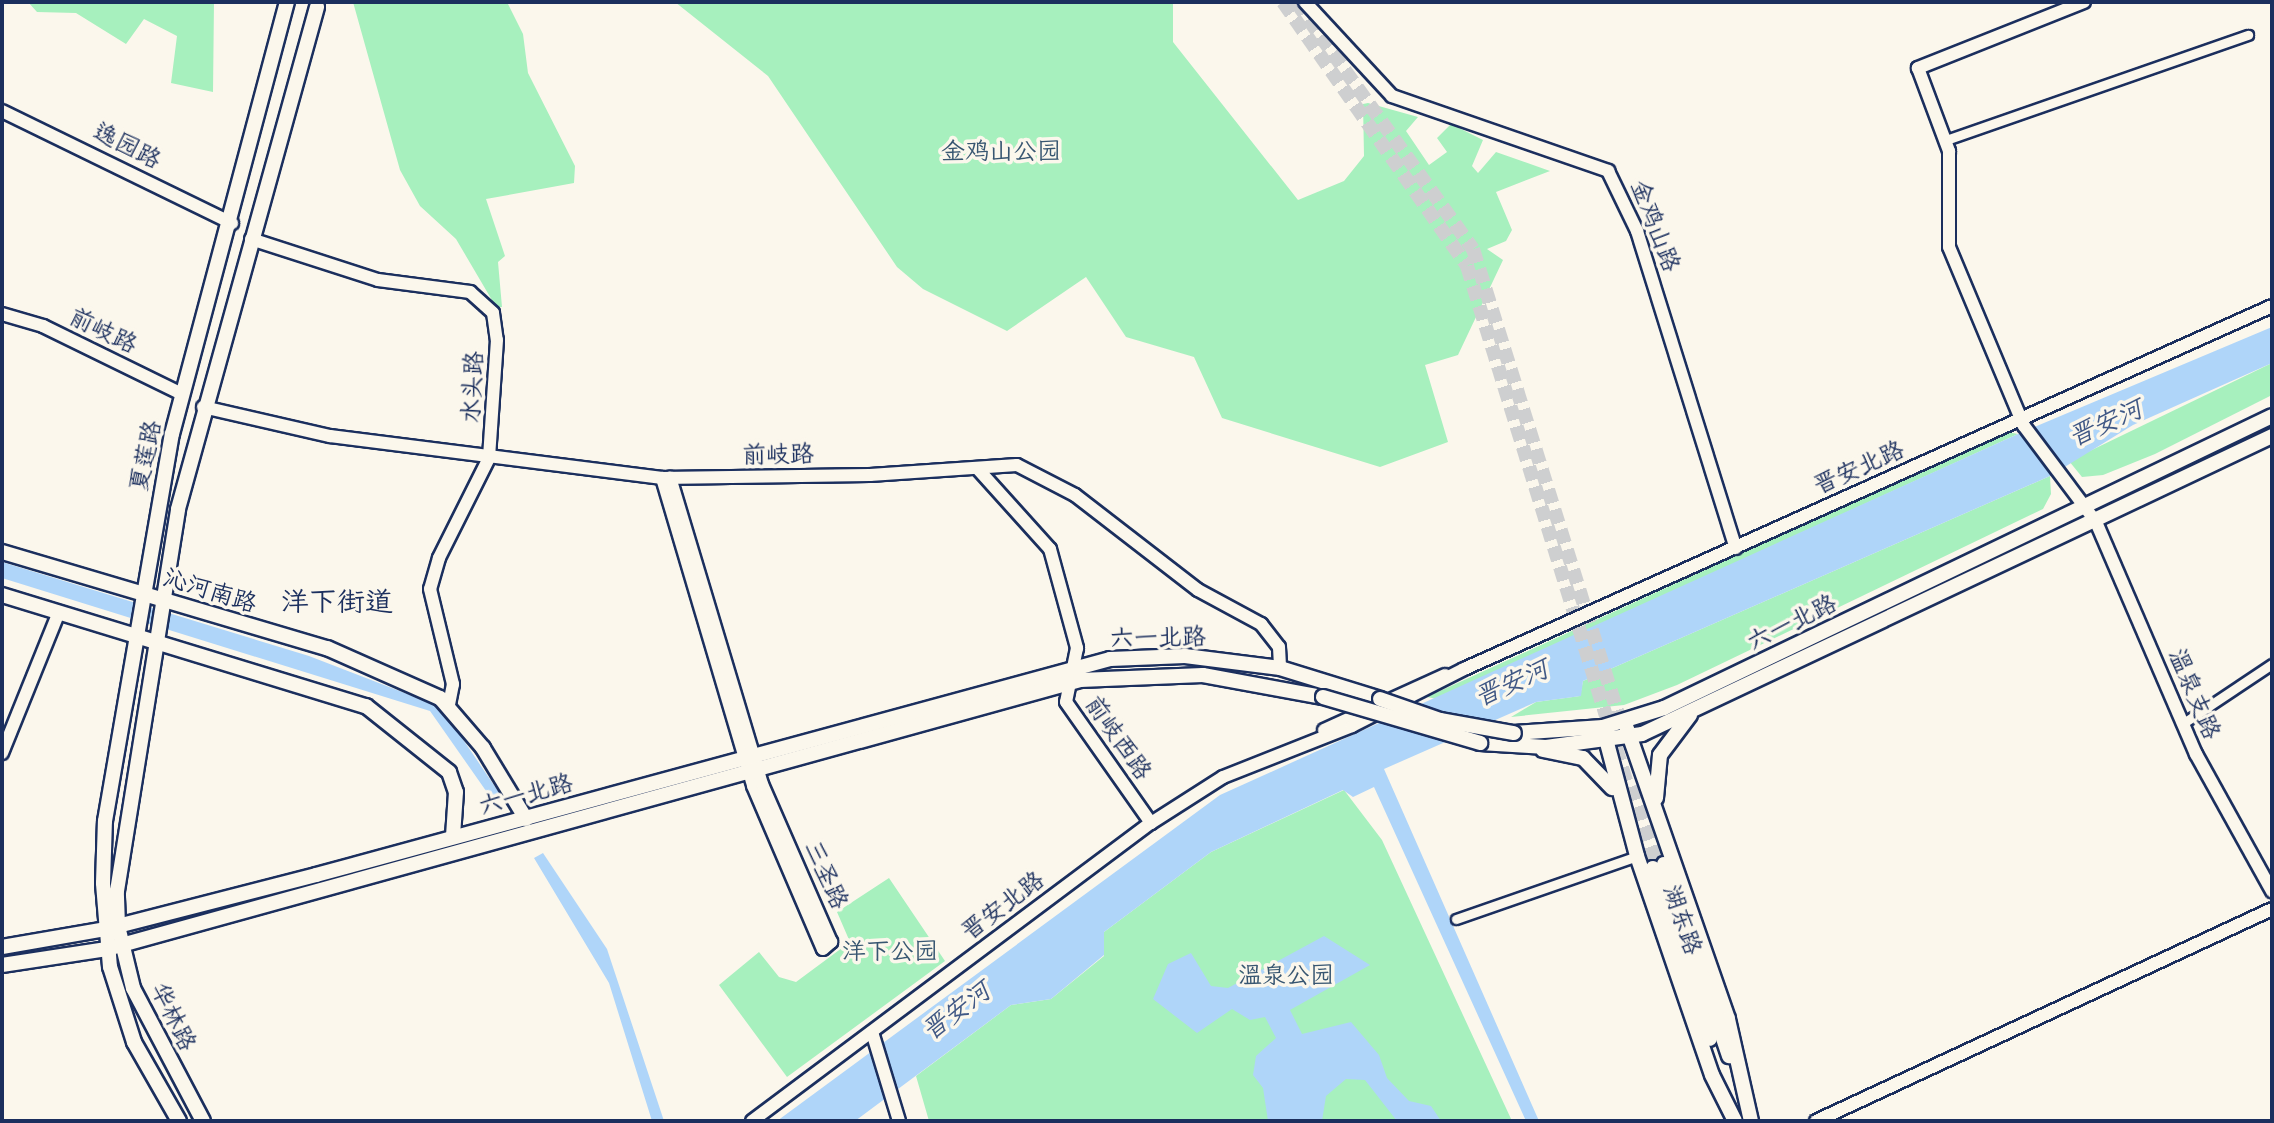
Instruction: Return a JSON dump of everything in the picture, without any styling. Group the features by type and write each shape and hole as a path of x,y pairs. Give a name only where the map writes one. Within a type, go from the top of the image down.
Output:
{"main road":[{"name":"夏莲路","path":"112,928 105,821 142,593 182,394 232,223 287,2"},
{"name":"夏莲路","path":"112,928 160,599 203,407 317,7"},
{"name":"六一北路","path":"1604,734 2087,508 2272,416"},
{"name":"六一北路","path":"114,947 754,772 1065,683 1179,674 1323,697 1480,743 1604,734 1629,738 1690,715 2272,436"},
{"name":"沁河南路","path":"2,552 342,654 449,705"},
{"path":"2,595 341,695 392,722 449,772 456,792 453,836"},
{"name":"六一北路","path":"2,947 112,928 526,819 1076,665 1158,655 1280,668 1440,720 1514,740"},
{"path":"449,705 526,819"},
{"path":"1667,837 1654,773 1665,746 1690,715"},
{"name":"湖东路","path":"1625,723 1728,1019 1751,1121"},
{"name":"湖东路","path":"1604,734 1617,795 1637,856 1712,1075 1736,1121"},
{"path":"1514,740 1583,758 1617,795"},
{"path":"1736,1121 1659,866 1751,1121"},
{"name":"华林路","path":"112,928 134,1042 179,1121"},
{"path":"2,965 114,947"},
{"name":"华林路","path":"114,947 140,1007 203,1121"}],"street":[{"name":"金鸡山路","path":"1305,2 1392,96 1608,171 1637,231 1736,548"},
{"name":"温泉支路","path":"2084,2 1918,68 1946,140 1949,247 2022,422 2096,522 2182,724 2272,891"},
{"path":"1946,140 2248,35"},
{"name":"逸园路","path":"2,111 232,223"},
{"name":"水头路","path":"251,239 345,272 470,292 484,300 497,334 489,458 439,558 430,589 453,684 449,705"},
{"name":"晋安北路","path":"752,1121 1151,823 1223,777 1424,693 1464,669 2022,422 2272,306"},
{"name":"前岐路","path":"2,314 43,326 182,394"},
{"name":"前岐路","path":"203,407 321,435 666,478 1024,466 1075,495 1198,590 1261,624 1279,647 1280,668"},
{"name":"前岐西路","path":"977,468 1050,549 1076,639 1076,665 1065,683 1069,710 1151,823"},
{"name":"三圣路","path":"666,478 748,755 754,772 823,949 831,942 754,772"},
{"path":"2,753 59,612"},
{"path":"2182,724 2272,664"},
{"path":"1456,919 1637,856"},
{"path":"1816,1121 2272,909"},
{"path":"872,1032 899,1121"}],"green space":[{"path":"28,2 214,2 213,92 171,83 177,36 144,19 126,44 76,13 37,12"},
{"path":"353,2 507,2 523,34 528,73 575,166 574,183 486,199 505,256 498,262 502,307 496,307 456,239 420,206 400,170"},
{"name":"金鸡山公园","path":"675,2 1173,2 1173,42 1298,200 1344,181 1364,156 1363,104 1368,103 1418,117 1406,131 1429,165 1447,152 1437,138 1451,124 1483,140 1472,166 1478,173 1496,152 1550,171 1496,192 1512,230 1506,241 1487,249 1503,260 1458,355 1425,365 1448,442 1380,467 1222,418 1194,357 1126,337 1086,277 1007,331 923,289 897,267 768,76"},
{"path":"2272,363 2272,395 2155,454 2103,475 2082,477 2069,461"},
{"path":"2007,432 2018,434 1437,699 1427,697"},
{"path":"2050,476 2051,494 2043,509 1677,685 1624,705 1511,717 1536,702 1580,696 1583,681"},
{"name":"温泉公园","path":"1344,790 1382,840 1512,1121 929,1121 916,1076 1011,1005 1051,999 1104,956 1104,932 1211,852"},
{"name":"洋下公园","path":"889,878 945,961 787,1077 719,985 759,952 779,977 796,982 850,942 837,912"}],"water":[{"name":"晋安河","path":"2272,327 2272,363 2133,425 2050,476 1583,681 1581,696 1536,702 1384,769 1539,1121 1526,1121 1374,787 1353,797 1343,790 1211,852 1104,932 1104,955 1051,999 1011,1005 855,1121 777,1121 1220,795 2018,434"},
{"path":"2,562 309,656 441,707 504,800 491,798 430,711 2,578"},
{"path":"543,853 607,949 664,1121 652,1121 609,983 534,858"},
{"path":"1324,936 1370,965 1290,1010 1302,1034 1351,1022 1379,1055 1387,1078 1409,1101 1431,1106 1441,1121 1397,1121 1365,1080 1346,1079 1326,1096 1322,1121 1268,1121 1263,1088 1253,1075 1256,1056 1276,1038 1265,1017 1250,1020 1232,1009 1197,1033 1153,999 1168,964 1191,953 1211,986 1228,988"}],"tunnel":[{"path":"1283,2 1467,266 1653,868"},
{"path":"1296,2 1473,249 1624,733"},
{"path":"1639,784 1664,864"}],"district":[{"name":"洋下街道","path":"337,603"}]}
